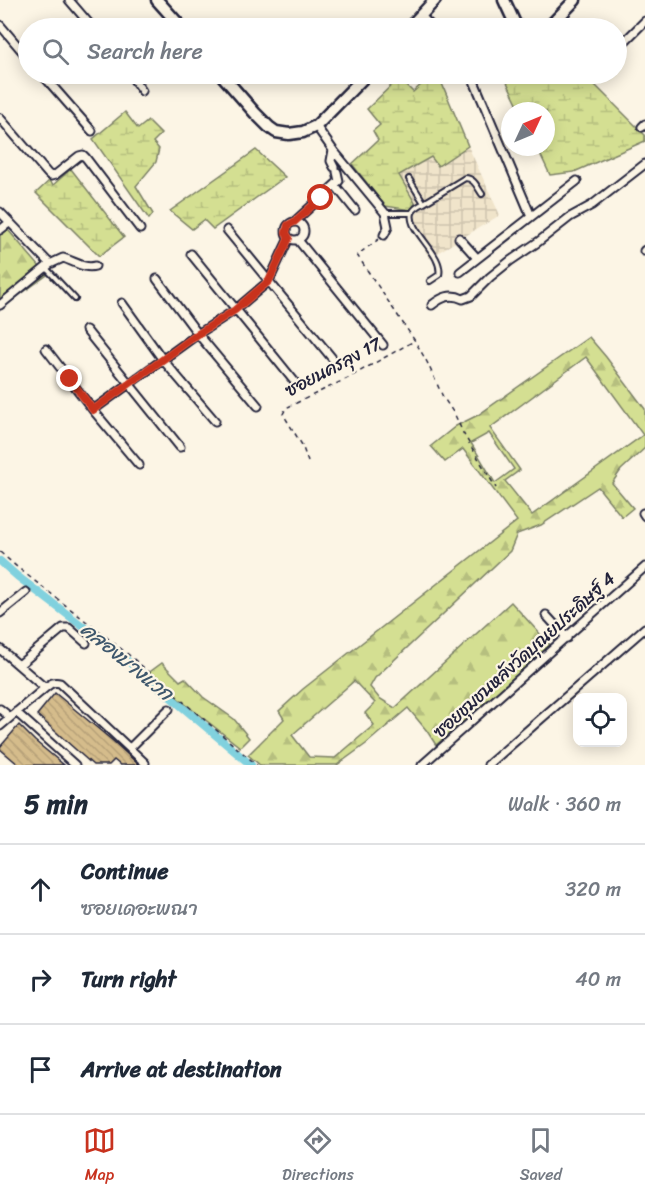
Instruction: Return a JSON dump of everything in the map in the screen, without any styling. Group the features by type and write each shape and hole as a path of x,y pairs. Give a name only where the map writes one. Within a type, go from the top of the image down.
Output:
{"street":[{"path":"69,0 84,18"},
{"path":"157,0 173,18"},
{"path":"421,16 435,0"},
{"path":"504,0 512,18"},
{"path":"558,18 575,0"},
{"path":"627,39 645,21"},
{"path":"0,25 18,46"},
{"path":"51,84 92,131"},
{"path":"137,84 142,91"},
{"path":"230,84 269,127 276,132 289,134 303,132 316,126 357,84"},
{"path":"475,84 531,216"},
{"path":"0,118 51,176 83,155 140,229"},
{"path":"316,126 333,150 386,213 388,227 384,235"},
{"path":"333,150 331,161 339,181 290,224 286,233 289,238 298,240 382,345"},
{"path":"432,305 446,296 463,299 471,296 505,265 570,217 592,205 645,164"},
{"path":"460,272 577,181"},
{"path":"335,185 355,210"},
{"path":"0,212 48,266"},
{"path":"294,222 300,223 304,230 303,236 298,240"},
{"path":"0,230 9,223"},
{"path":"227,230 336,363"},
{"path":"93,410 235,310 269,281 289,238"},
{"path":"459,238 477,258"},
{"path":"191,254 294,381"},
{"path":"0,305 48,266 63,258 85,266 95,266"},
{"path":"157,279 198,334 258,406"},
{"path":"122,303 164,360 215,421"},
{"path":"86,330 180,447"},
{"path":"46,349 139,465"},
{"name":"ซอยชุมชนหลังวัดบุณยประดิษฐ์ 4","path":"422,765 645,567"},
{"path":"0,613 26,592"},
{"path":"546,615 567,638"},
{"path":"19,665 63,628 69,628 86,643"},
{"path":"488,765 645,628"},
{"path":"0,649 45,688"},
{"path":"0,726 51,683 60,683 145,763"},
{"path":"0,709 10,717"},
{"path":"130,748 170,709"},
{"path":"16,712 75,765"}],"lane":[{"path":"430,281 439,274 440,268 416,229 412,213 465,178 470,178 482,194"},
{"path":"409,179 424,203"},
{"path":"386,213 412,213"},
{"path":"48,266 75,299"}],"path":[{"path":"384,235 357,255 415,341 443,397 496,488"},
{"name":"ซอยนครลุง 17","path":"308,462 302,445 283,414 286,408 348,378 415,341"},
{"path":"0,552 129,655 257,765"}],"shaded area":[{"path":"468,146 500,215 429,258 408,215 415,202 399,175 431,157 438,165"}],"green space":[{"path":"393,84 405,84 413,92 422,84 442,84 468,146 438,166 431,157 399,175 415,203 411,210 385,206 352,164 378,140 373,131 380,125 367,109"},
{"path":"508,84 594,84 645,135 645,141 574,172 550,175 541,156 555,156 555,102 517,102"},
{"path":"125,112 138,129 148,121 161,134 153,142 159,149 156,162 136,186 153,214 149,219 93,139"},
{"path":"256,150 285,177 213,229 204,220 192,229 170,211"},
{"path":"71,169 124,237 99,256 36,193 49,181 53,185"},
{"path":"2,223 47,275 3,307 0,303 0,225"},
{"path":"589,337 645,409 645,448 621,470 612,483 633,508 622,517 598,487 541,525 517,534 510,551 375,678 370,687 379,698 395,708 511,602 551,646 436,745 408,708 337,765 260,765 248,755 284,719 279,711 303,689 517,521 463,449 445,462 431,446 456,426 478,415","holes":["586,357 643,435 532,515 505,481 520,470 490,428","489,433 514,469 495,483 471,443","354,681 375,703 365,713 374,725 335,758 309,757 292,735"]},
{"path":"162,663 180,681 185,678 203,697 234,719 249,738 240,747 147,674"}],"building":[{"path":"55,693 139,765 120,765 114,760 109,765 93,765 37,715"},
{"path":"19,725 64,765 19,765 0,749"}],"waterway":[{"name":"คลองบางแวก","path":"0,561 123,657 251,765"}],"route":[{"path":"70,379 93,410 235,310 269,281 289,238 286,233 288,225 307,212 321,198"}]}
